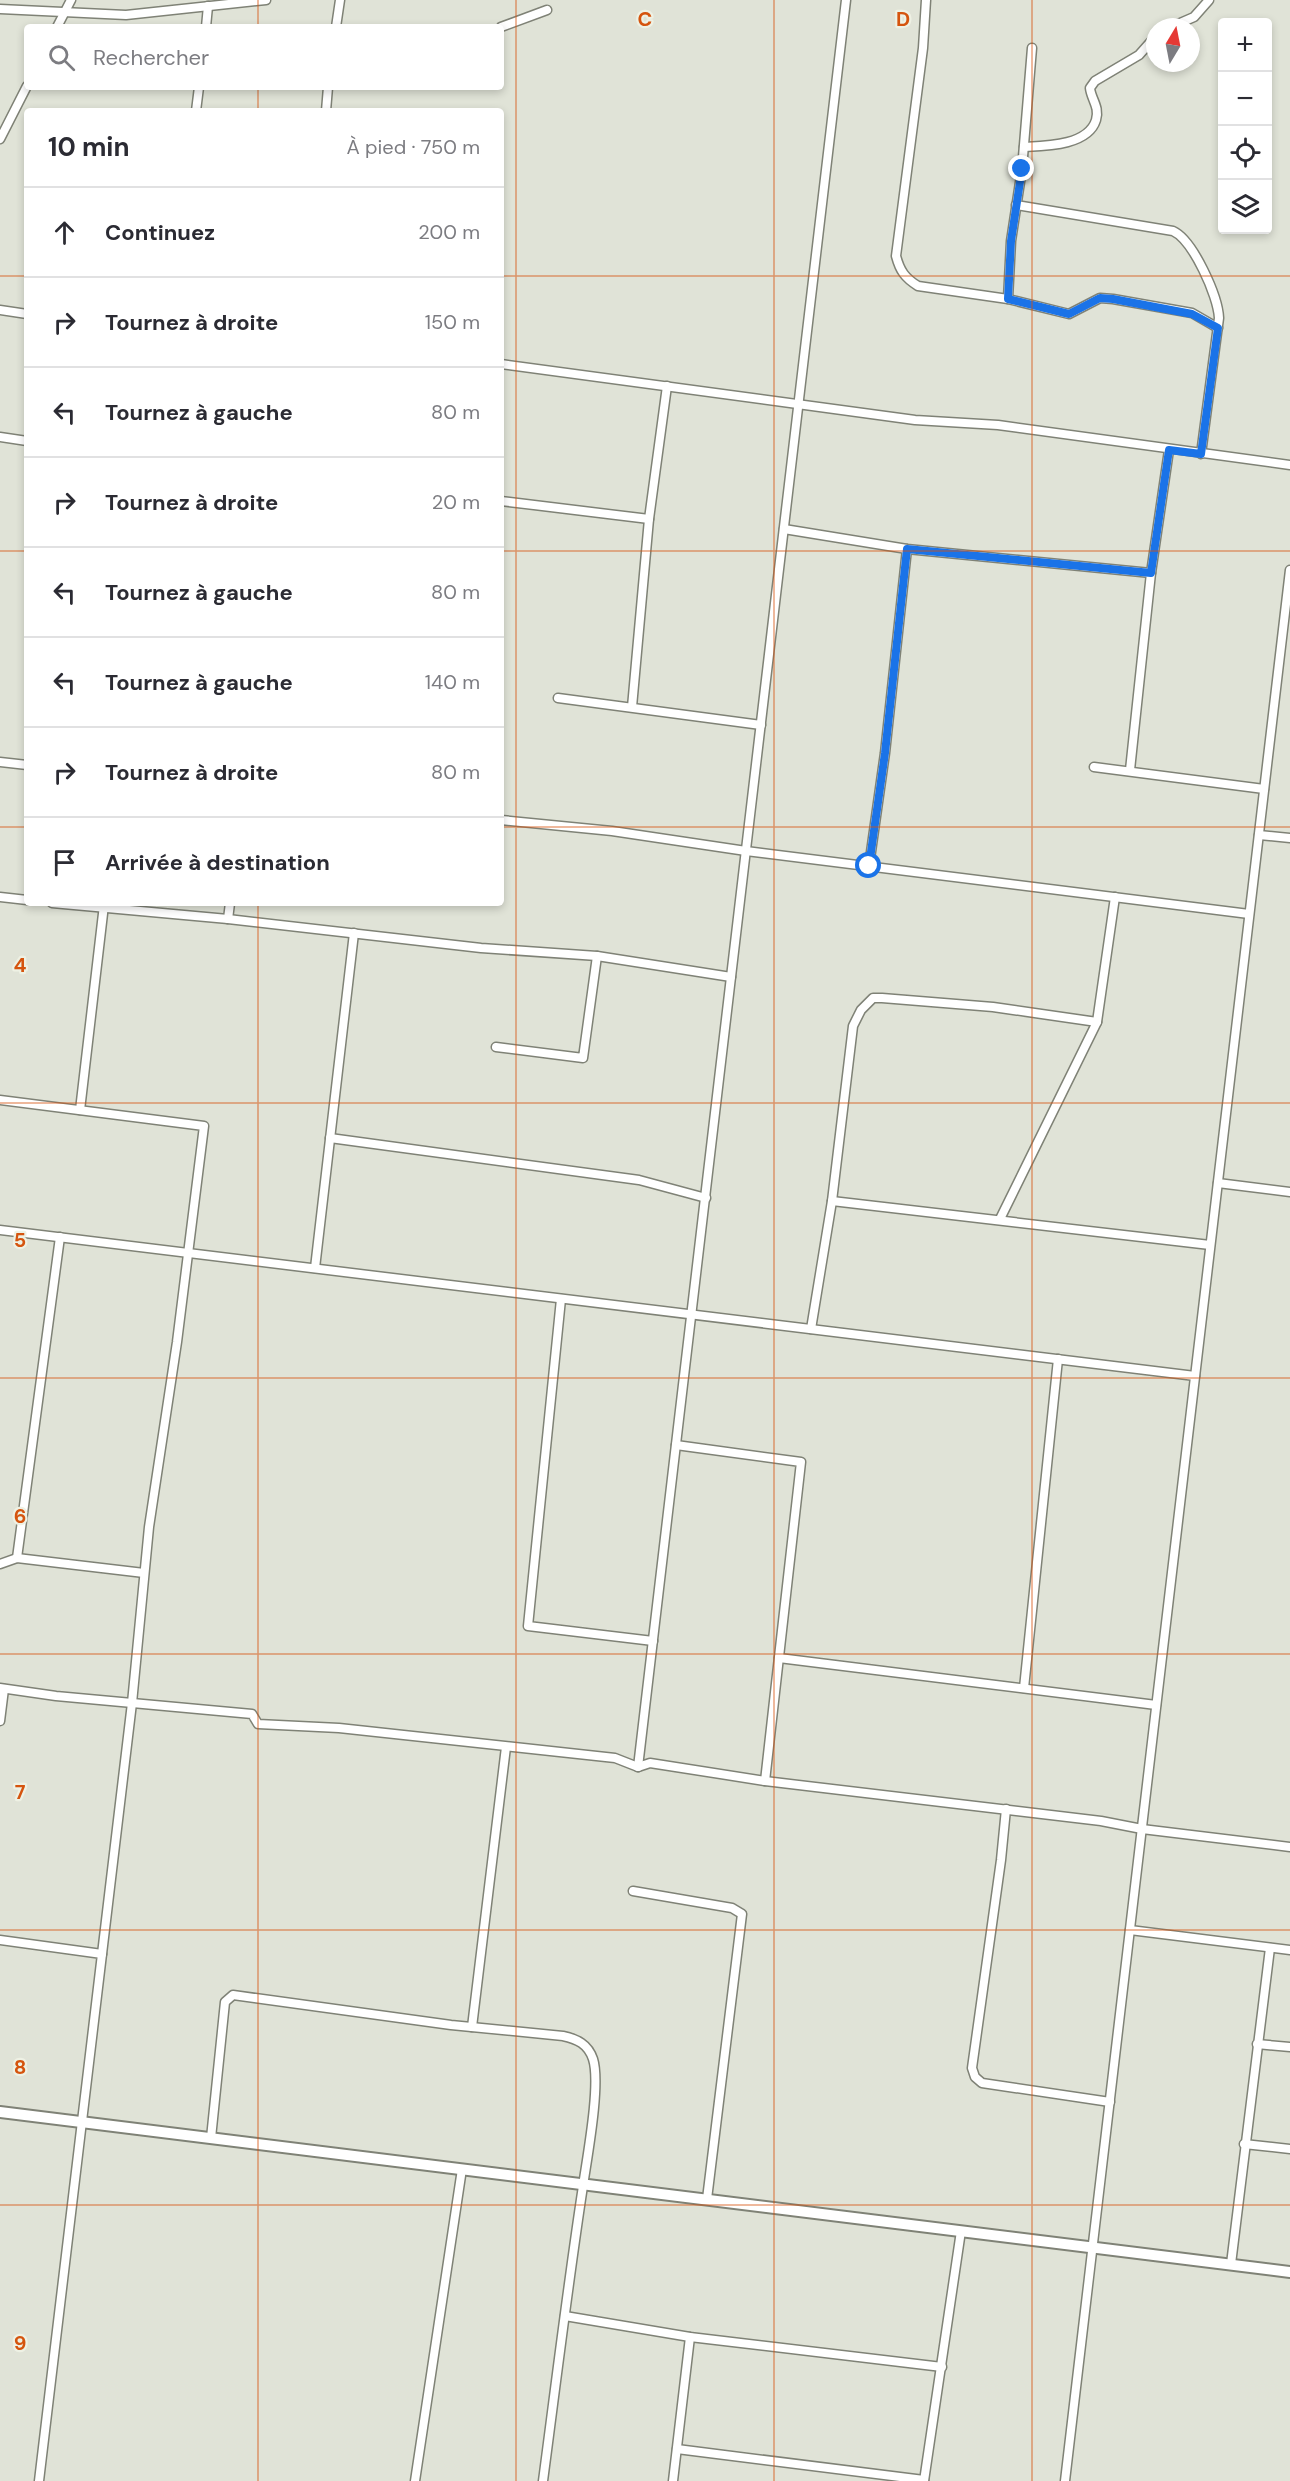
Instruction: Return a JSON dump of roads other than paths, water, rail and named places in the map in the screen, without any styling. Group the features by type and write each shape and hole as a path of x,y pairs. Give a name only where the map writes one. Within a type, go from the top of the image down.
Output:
{"street":[{"path":"59,24 71,0"},
{"path":"0,9 126,15 266,0"},
{"path":"336,24 340,0"},
{"path":"638,1767 846,0"},
{"path":"926,0 923,48 896,256 900,269 918,286 1008,299 1069,314 1100,298 1113,299 1192,314 1218,328"},
{"path":"1192,18 1209,0"},
{"path":"206,24 208,6"},
{"path":"504,26 547,10"},
{"path":"1023,147 1066,143 1087,131 1096,119 1097,107 1090,88 1095,81 1139,55 1146,47"},
{"path":"1008,299 1011,241 1032,48"},
{"path":"0,139 25,90"},
{"path":"196,108 199,90"},
{"path":"326,108 328,90"},
{"path":"1016,205 1180,234 1216,297 1218,328 1201,454"},
{"path":"0,310 24,314"},
{"path":"504,364 915,420 998,425 1290,465"},
{"path":"632,707 648,519 667,386"},
{"path":"0,437 24,441"},
{"path":"1130,770 1151,573 1169,450"},
{"path":"504,501 648,519"},
{"path":"784,529 907,549 1151,573"},
{"path":"869,866 885,753 907,549"},
{"path":"1065,2481 1290,570"},
{"path":"558,698 761,724"},
{"path":"0,762 24,765"},
{"path":"1094,766 1264,789"},
{"path":"504,820 612,831 746,851 1250,914"},
{"path":"1259,835 1290,838"},
{"path":"0,897 24,900"},
{"path":"1000,1219 1097,1022 1115,897"},
{"path":"80,1110 104,906 481,948 597,956 731,977"},
{"path":"228,919 230,906"},
{"path":"315,1268 354,933"},
{"path":"496,1047 583,1058 597,956"},
{"path":"811,1329 832,1201 853,1026 861,1010 873,998 993,1007 1097,1022"},
{"path":"0,1100 204,1125 186,1253 177,1342 144,1573 132,1703 39,2481"},
{"path":"330,1138 639,1180 706,1198"},
{"path":"1218,1183 1290,1192"},
{"path":"832,1201 1210,1245"},
{"path":"0,1230 1195,1376"},
{"path":"16,1558 60,1238"},
{"path":"561,1299 528,1626 653,1641"},
{"path":"1024,1688 1059,1359"},
{"path":"676,1445 801,1462 765,1781"},
{"path":"0,1563 16,1558 144,1573"},
{"path":"779,1658 1156,1705"},
{"path":"0,1721 2,1689 252,1714 258,1724 339,1728 615,1758 638,1767 650,1763 765,1781 1006,1809 1290,1847"},
{"path":"472,2027 506,1747"},
{"path":"1006,1809 972,2068 975,2077 982,2083 1110,2102"},
{"path":"633,1891 732,1908 742,1914 707,2199"},
{"path":"1130,1930 1290,1950"},
{"path":"0,1940 102,1954"},
{"path":"1231,2264 1270,1948"},
{"path":"211,2138 225,2002 233,1995 472,2027 563,2036 575,2038 587,2047 594,2060 595,2075 589,2146 543,2481"},
{"path":"1257,2044 1290,2047"},
{"path":"0,2112 1290,2271"},
{"path":"1244,2144 1290,2149"},
{"path":"415,2481 462,2169"},
{"path":"677,2449 924,2480 961,2231"},
{"path":"565,2316 690,2337 942,2367"},
{"path":"673,2481 690,2337"}]}
